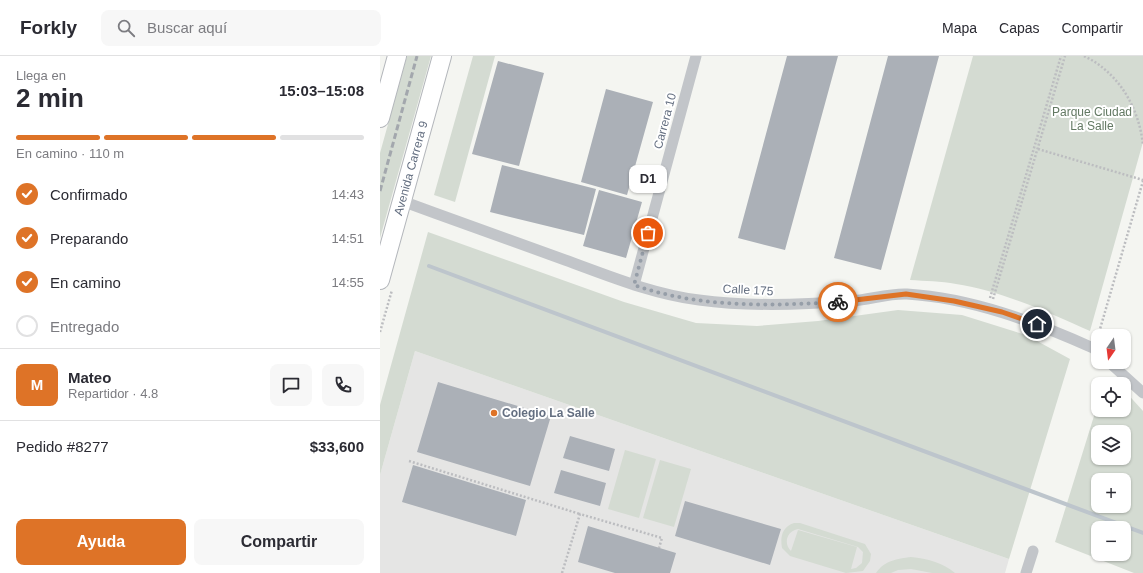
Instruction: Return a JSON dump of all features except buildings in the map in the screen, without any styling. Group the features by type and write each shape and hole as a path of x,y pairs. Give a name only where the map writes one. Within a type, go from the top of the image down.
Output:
{"main road":[{"path":"380,118 397,56"},
{"name":"Avenida Carrera 9","path":"380,280 442,56"}],"street":[{"name":"Carrera 10","path":"634,285 696,56"},
{"name":"Calle 175","path":"402,201 634,285 698,300 749,305 801,304 853,301 906,294 954,301 1002,312 1048,328 1091,347"},
{"path":"1116,369 1143,394"},
{"path":"1026,573 1033,551"}],"path":[{"path":"1061,56 991,301 1065,56"},
{"path":"1084,56 1102,66 1117,81 1128,96 1138,121 1143,145"},
{"path":"1038,149 1143,180 1100,329"},
{"path":"409,461 662,538 659,548"},
{"path":"562,573 580,514"}],"shaded area":[{"name":"Colegio La Salle","path":"415,351 1009,559 1005,573 380,573 380,475"}],"green space":[{"path":"407,56 431,56 380,238 380,153"},
{"path":"473,56 495,56 455,202 434,195"},
{"name":"Parque Ciudad La Salle","path":"973,56 1143,56 1143,142 1090,331 1024,303 989,291 950,283 910,280"},
{"path":"428,232 624,302 696,323 757,326 818,321 898,310 962,315 1026,335 1070,359 1009,559 415,351 380,475 380,405"},
{"path":"1131,398 1143,411 1143,573 1134,573 1103,561 1131,561 1131,521 1091,521 1091,556 1055,542 1091,426 1091,465 1131,465 1131,425 1091,425 1094,417 1131,417"},
{"path":"625,450 656,459 639,518 608,509"},
{"path":"660,460 691,469 674,527 643,518"},
{"path":"800,523 865,544 871,554 870,561 863,571 846,573 790,556 782,548 781,540 784,530 790,525","holes":["798,529 858,547 863,552 862,563 856,568 851,569 857,547 798,530 791,551 787,544 787,538 791,532"]},
{"path":"911,557 945,566 955,573 932,573 911,569 898,570 891,573 876,573 883,565 887,563"}],"waterway":[{"path":"429,266 1143,533"}],"railway":[{"path":"380,191 417,56"}],"way so far":[{"path":"648,233 634,285 698,300 749,305 838,302"}],"place":[{"name":"D1","path":"648,233"},
{"name":"Colegio La Salle","path":"494,413"}],"route":[{"path":"838,302 906,294 954,301 1002,312 1037,324"}]}
